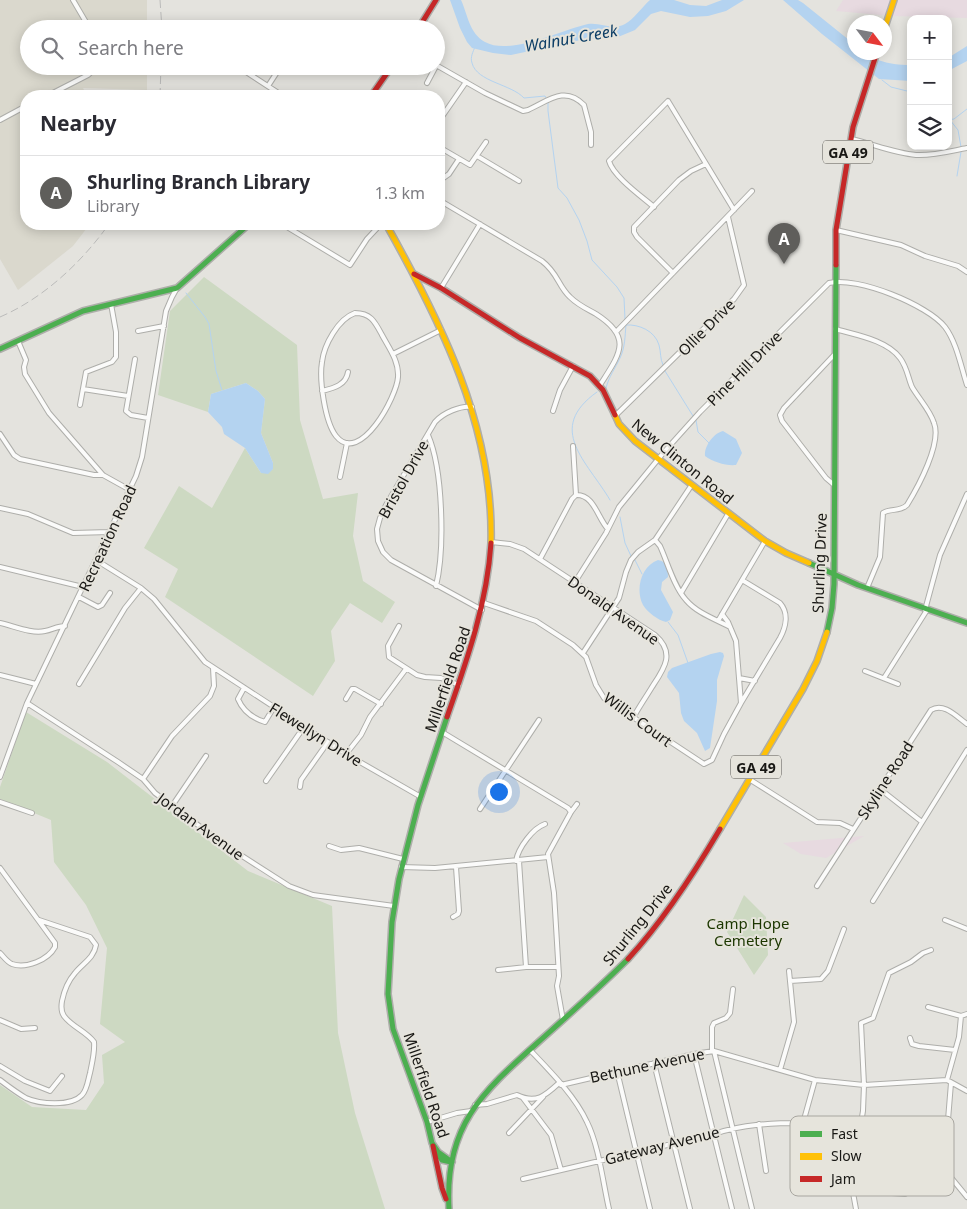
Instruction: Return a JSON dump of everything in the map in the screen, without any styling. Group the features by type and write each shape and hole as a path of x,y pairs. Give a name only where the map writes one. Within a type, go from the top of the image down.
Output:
{"main road":[{"path":"889,15 894,0"},
{"path":"423,20 434,2"},
{"name":"Shurling Drive","path":"452,1162 459,1136 475,1105 494,1083 620,968 654,929 676,899 816,664 830,619 834,574 834,282 836,230 840,192 851,139 874,60"},
{"path":"375,90 386,75"},
{"path":"0,349 69,316 100,306 177,288 242,230"},
{"name":"Millerfield Road","path":"389,230 414,274 460,374 472,407 483,449 491,506 491,542 484,603 472,646 421,797 403,859 394,906 388,983 390,1011 394,1028 435,1149 452,1162"},
{"name":"New Clinton Road","path":"414,274 442,288 507,330 590,376 600,385 615,416 629,436 691,486 765,541 812,566 926,610 967,623"},
{"path":"435,1149 442,1188 448,1206"},
{"name":"GA 49","path":"448,1206 448,1184 452,1162"}],"street":[{"path":"74,0 85,20"},
{"path":"445,71 518,109 528,110 551,98 560,95 570,95 584,105 591,132 591,145"},
{"path":"59,90 88,75"},
{"path":"251,75 274,90"},
{"path":"268,86 275,75"},
{"path":"427,83 431,75"},
{"path":"445,112 466,82"},
{"path":"654,207 621,178 609,161 668,102 734,210"},
{"path":"0,120 20,109"},
{"path":"851,139 898,152 917,155 967,148"},
{"path":"445,151 470,165 486,142"},
{"path":"477,156 519,181"},
{"path":"445,177 459,159"},
{"path":"673,272 634,232 635,225 679,180 690,171 706,164"},
{"path":"616,332 752,191"},
{"path":"445,204 547,264 553,270 570,298 605,320 616,332 620,342 619,353 600,385"},
{"name":"Ollie Drive","path":"615,416 734,298 744,285 728,217"},
{"path":"442,288 480,224"},
{"path":"292,230 350,265 367,239 375,230"},
{"path":"836,230 901,245 924,256 958,266 967,272"},
{"path":"834,282 853,282 873,287 916,306 935,318 950,334 967,385"},
{"name":"Pine Hill Drive","path":"575,582 608,529 618,507 658,460 700,412 829,283 834,282"},
{"name":"Recreation Road","path":"0,777 27,703 130,490 142,457 168,304 177,288"},
{"path":"80,405 86,372 112,362 116,357 116,332 111,304"},
{"path":"361,313 372,318 393,354 398,374 394,394 373,430 367,436 348,443 342,441 334,434 330,424 322,391 321,363 332,336 350,315 361,313"},
{"path":"138,331 164,326"},
{"path":"835,329 883,344 895,352 901,359 912,386 934,423 936,433 932,452 907,505 900,510 883,513 880,557 868,588"},
{"path":"393,354 441,330"},
{"path":"18,340 26,360 25,374 49,413 103,475 130,490"},
{"path":"834,356 784,408 780,415 782,421 826,478 834,484"},
{"path":"134,359 126,413 148,418"},
{"path":"553,411 560,390 574,366"},
{"path":"322,391 340,385 346,379 348,372"},
{"path":"83,389 128,396"},
{"name":"Bristol Drive","path":"472,407 444,414 435,422 382,512 377,535 380,547 391,560 482,610"},
{"path":"0,434 14,455 20,459 94,475 103,475"},
{"path":"428,435 441,496 440,552 436,586"},
{"path":"340,477 348,443"},
{"path":"540,559 572,499 576,495 573,446"},
{"path":"484,603 536,621 583,653 614,607 621,593 630,562 638,552 656,540 691,486"},
{"path":"884,678 926,610 940,555 967,494"},
{"path":"576,495 580,495 590,501 603,524 608,529"},
{"path":"0,508 28,514 74,533 110,532"},
{"path":"681,593 728,514"},
{"path":"656,540 685,599 694,607 730,627"},
{"path":"718,621 765,541"},
{"name":"Donald Avenue","path":"491,542 514,545 540,559 660,639 666,652 664,669 633,718"},
{"name":"Flewellyn Drive","path":"96,560 141,588 161,607 199,657 213,668 346,754 421,797"},
{"path":"0,567 83,587"},
{"path":"741,703 782,634 786,623 784,608 780,603 742,580"},
{"path":"79,684 125,608 141,588"},
{"path":"79,597 98,607 102,605 110,593"},
{"path":"722,614 736,641 741,703"},
{"path":"0,623 36,632 65,626"},
{"path":"399,626 389,643 387,653 390,659 422,677 441,678 458,685"},
{"name":"Willis Court","path":"583,653 602,696 705,764 713,758 741,703"},
{"path":"143,779 172,736 210,696 214,686 213,668"},
{"path":"346,754 361,735 370,717 406,669"},
{"path":"865,670 898,684"},
{"path":"0,675 36,684"},
{"path":"739,678 755,681"},
{"path":"244,688 238,699 241,708 250,715 265,722 274,707"},
{"path":"346,699 352,689 355,689 381,704"},
{"name":"Jordan Avenue","path":"27,703 143,779 155,793 172,806 230,849 276,879 300,891 329,898 394,906"},
{"name":"Skyline Road","path":"817,886 931,710 944,708 967,724"},
{"path":"480,809 504,770 539,720"},
{"path":"266,781 304,727"},
{"path":"442,732 568,808 571,812"},
{"path":"300,787 301,780 328,742"},
{"path":"873,901 967,750"},
{"path":"172,806 206,756"},
{"path":"749,779 817,822 840,823 853,829"},
{"path":"880,789 922,822"},
{"path":"0,802 32,813"},
{"path":"563,1020 558,986 554,893 548,857 549,851 571,812 578,804"},
{"path":"526,966 517,861 518,854 534,830 545,824"},
{"path":"329,846 341,850 358,848 403,859"},
{"path":"401,867 420,869 456,867 548,857"},
{"path":"453,917 459,911 456,867"},
{"path":"0,868 55,944 52,952 47,957 27,964 14,965 8,962 0,953"},
{"path":"0,1080 25,1098 55,1103 77,1099 85,1091 88,1082 94,1042 66,1018 62,1012 62,1005 69,982 95,952 96,945 90,937 39,920"},
{"path":"944,920 967,929"},
{"path":"790,981 821,979 828,971 844,929"},
{"path":"862,1116 864,1084 861,1023 873,1018 890,973 912,962 923,953 932,950"},
{"path":"498,970 526,966 558,967"},
{"path":"780,1070 794,1022 789,971"},
{"path":"733,989 730,1013 726,1018 714,1023 712,1026 713,1051 752,1209"},
{"path":"928,1007 961,1016 967,1014"},
{"path":"947,1116 949,1081 959,1037 961,1016"},
{"path":"0,1020 20,1029 36,1028"},
{"path":"910,1038 912,1044 918,1046 955,1050"},
{"path":"530,1050 549,1070 588,1123 608,1209"},
{"name":"Bethune Avenue","path":"560,1084 713,1051 815,1080 864,1084 949,1081 967,1091"},
{"path":"694,1054 732,1209"},
{"path":"654,1063 690,1209"},
{"path":"0,1066 25,1081 50,1091 62,1076"},
{"path":"617,1072 650,1209"},
{"path":"805,1116 815,1080"},
{"path":"509,1133 531,1109 560,1084"},
{"path":"475,1105 487,1104 517,1095 522,1098 551,1135 561,1170"},
{"path":"522,1098 543,1098"},
{"path":"426,1122 456,1113 471,1111"},
{"name":"Gateway Avenue","path":"523,1179 733,1128 759,1124 790,1123"},
{"path":"759,1124 766,1171"},
{"path":"954,1181 967,1198"},
{"path":"853,1196 856,1209"}],"shaded area":[{"path":"0,0 147,0 147,20 20,20 20,75 147,75 147,90 83,88 84,90 20,90 20,230 85,230 73,246 18,290 0,259"},
{"path":"843,0 967,0 967,18 952,18 952,15 892,16 836,11"},
{"path":"864,836 826,858 801,854 783,843"}],"green space":[{"path":"204,277 297,345 300,420 323,499 358,493 353,536 363,581 395,602 382,623 350,603 331,631 335,661 313,696 165,597 178,569 144,548 179,486 212,508 245,448 261,473 273,469 273,463 261,433 265,399 258,391 246,383 211,394 208,412 158,395 170,311"},
{"path":"26,712 107,762 248,871 332,906 338,1033 355,1113 385,1209 0,1209 0,1085 32,1107 86,1110 104,1083 102,1055 125,1042 100,1024 107,948 86,905 54,862 51,820 0,799 0,787"},
{"name":"Camp Hope Cemetery","path":"744,895 766,917 768,955 754,975 727,932"}],"water":[{"name":"Walnut Creek","path":"450,0 461,0 472,29 485,42 508,46 536,40 588,24 611,27 620,26 631,19 650,0 674,0 690,5 706,6 722,0 744,0 726,11 708,16 690,17 661,11 651,14 635,30 618,37 581,40 511,55 472,48 460,28"},
{"path":"783,0 798,0 847,38 847,54"},
{"path":"967,46 967,61 952,69 952,55"},
{"path":"855,60 878,60 907,65 907,81 879,79"},
{"path":"246,383 258,391 265,399 261,433 273,463 273,469 268,474 261,473 245,448 224,434 222,427 208,412 211,394"},
{"path":"723,431 736,439 742,453 736,465 720,463 705,456 710,440 716,434"},
{"path":"658,560 663,562 667,568 668,577 662,582 661,590 673,612 670,620 666,622 648,611 643,605 640,592 641,579 647,567"},
{"path":"720,652 724,656 717,680 717,701 710,748 705,751 697,733 684,721 681,713 679,693 667,677 668,672 672,668"}],"waterway":[{"path":"475,47 471,61 480,75 511,89 524,98 545,96 546,98"},
{"path":"882,80 891,87 907,91"},
{"path":"548,102 558,188 567,198 579,220 592,260 617,287 624,298 625,319"},
{"path":"952,119 967,109"},
{"path":"952,122 958,130 961,147"},
{"path":"957,176 961,152"},
{"path":"186,293 209,324 216,371 222,390"},
{"path":"626,325 641,327 654,336 659,345 663,365"},
{"path":"606,388 622,354 626,325"},
{"path":"665,371 693,416"},
{"path":"597,392 582,406 574,419 572,432 575,445 582,458 610,500"},
{"path":"696,420 698,432 709,443"},
{"path":"620,517 625,543 631,556"},
{"path":"635,560 642,574"},
{"path":"668,622 678,635 688,663"}],"railway":[{"path":"160,0 161,20"},
{"path":"160,90 161,75"},
{"path":"0,317 32,300 61,278 87,252 104,230"}],"traffic: fast":[{"path":"0,349 83,311 177,288 242,230"},
{"path":"827,632 834,584 836,265"},
{"path":"809,563 858,585 967,623"},
{"path":"447,717 418,805 399,879 392,922 388,994 393,1029 427,1122 432,1143 438,1152 452,1162"},
{"path":"449,1209 449,1179 453,1153 461,1131 472,1111 504,1074 628,959"},
{"path":"437,1153 442,1160 451,1162"}],"traffic: slow":[{"path":"889,15 894,0"},
{"path":"389,230 444,337 474,417 484,458 490,500 491,543"},
{"path":"615,415 619,424 635,441 765,541 809,563"},
{"path":"720,829 803,689 817,661 827,632"}],"traffic: jam":[{"path":"424,20 436,0"},
{"path":"836,265 836,230 853,127 874,60"},
{"path":"375,90 386,75"},
{"path":"414,274 441,288 520,338 590,376 603,390 615,415"},
{"path":"447,717 469,653 481,610 491,543"},
{"path":"628,959 654,929 677,897 720,829"},
{"path":"433,1146 446,1199"}],"place":[{"name":"Shurling Branch Library","path":"784,264"}]}
